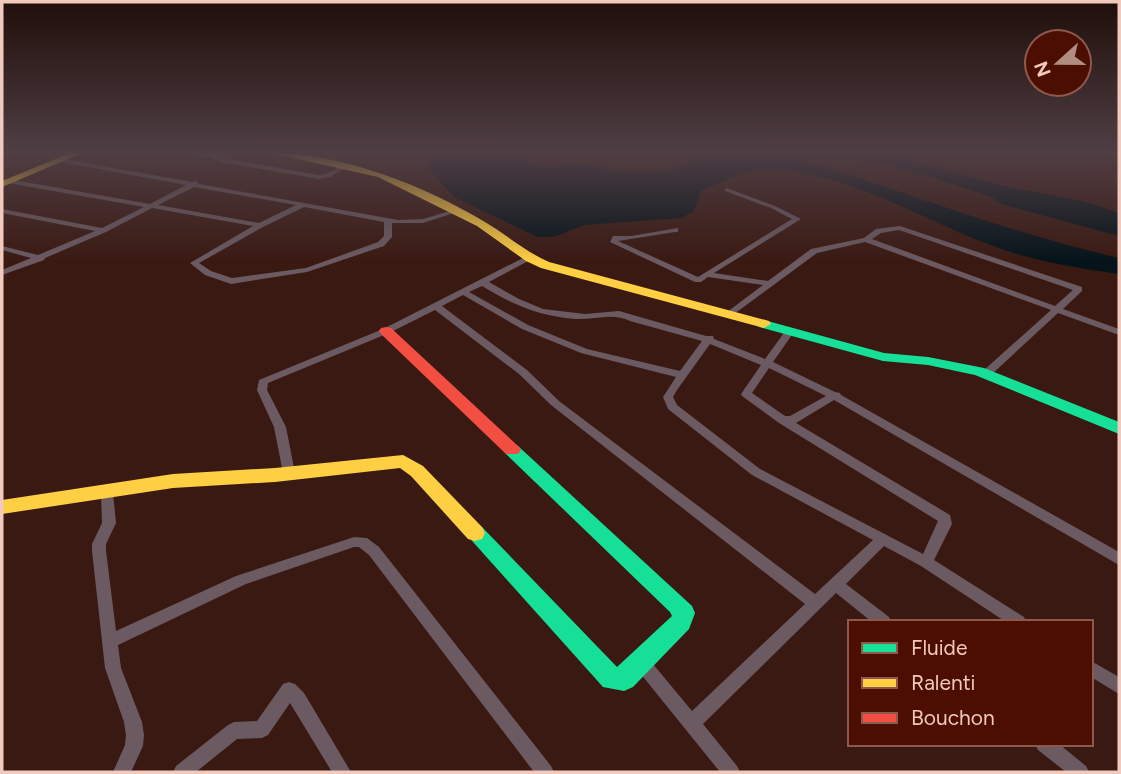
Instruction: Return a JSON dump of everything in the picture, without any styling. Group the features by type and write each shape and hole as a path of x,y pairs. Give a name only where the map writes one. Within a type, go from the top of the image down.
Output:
{"main road":[{"path":"408,189 481,224 530,258 545,265 568,269 883,357 928,361 987,373 1082,415 1119,428"},
{"path":"2,507 173,481 289,473 397,460 408,463 612,679 624,679 681,622 684,613 386,331"}],"street":[{"path":"51,189 260,225"},
{"path":"2,273 103,230 186,189"},
{"path":"224,189 305,204 317,209 388,220 423,221 453,212"},
{"path":"675,230 616,238 614,242 698,280 797,219 774,207 727,190"},
{"path":"305,204 260,225 194,264 208,273 231,281 307,270 381,244 388,237 388,220"},
{"path":"2,211 103,230"},
{"path":"730,314 814,251 866,240 879,231 900,228 1079,289 987,373"},
{"path":"866,240 1119,332"},
{"path":"2,248 41,258"},
{"path":"289,473 280,427 262,390 263,382 386,331 530,258"},
{"path":"708,275 770,284"},
{"path":"482,282 539,311 596,316 610,312 625,314 633,319 710,338 769,363 836,395 1119,559"},
{"path":"463,292 525,327 584,351 682,375"},
{"path":"437,307 523,372 555,403 817,604"},
{"path":"789,332 746,394 783,420 945,519 946,524 926,562"},
{"path":"710,338 668,397 672,407 756,472 926,562 1016,620"},
{"path":"783,420 793,420 836,395"},
{"path":"107,493 109,523 99,551 113,668 133,722 135,735 134,746 122,772"},
{"path":"692,722 883,539"},
{"path":"110,641 240,580 354,542 362,542 374,551 545,772"},
{"path":"837,585 881,620"},
{"path":"642,663 731,772"},
{"path":"1093,669 1119,686"},
{"path":"182,772 233,731 262,729 289,691 298,699 342,772"},
{"path":"1047,746 1080,772"}],"shaded area":[{"path":"447,189 703,189 694,211 681,218 584,225 554,237 538,237 454,197"},
{"path":"860,189 890,189 1001,226 1119,258 1119,274 1058,264 1014,253"},
{"path":"967,189 1020,189 1086,202 1119,213 1119,236 1001,204 990,196"}],"traffic: fast":[{"path":"764,324 883,357 928,361 979,371 1119,428"},
{"path":"475,533 612,679 624,679 681,622 684,613 678,605 512,450"}],"traffic: slow":[{"path":"410,189 481,224 530,258 545,265 764,324"},
{"path":"2,507 173,481 275,475 403,461 417,471 475,533"}],"traffic: jam":[{"path":"386,331 512,450"}]}
